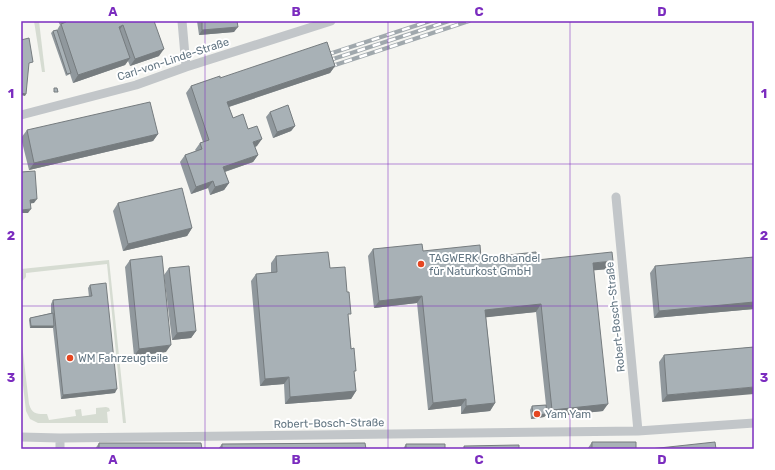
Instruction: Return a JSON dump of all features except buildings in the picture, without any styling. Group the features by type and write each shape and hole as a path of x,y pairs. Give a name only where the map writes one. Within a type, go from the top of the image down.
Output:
{"street":[{"path":"182,21 186,67"},
{"name":"Carl-von-Linde-Straße","path":"21,115 138,84 186,67 331,21"},
{"name":"Robert-Bosch-Straße","path":"616,197 638,431"},
{"name":"Robert-Bosch-Straße","path":"21,437 60,438 638,431 754,423"},
{"path":"60,438 60,449"}],"shaded area":[{"path":"34,21 39,21 45,72 42,72"},
{"path":"109,260 126,423 123,423 107,264 26,273 26,277 21,282 21,269"},
{"path":"21,335 30,408 38,414 47,414 49,420 76,416 75,410 81,409 82,416 96,414 96,408 106,407 109,408 110,411 107,412 108,423 38,423 30,419 26,411 21,368"}],"railway":[{"path":"326,55 430,21"},
{"path":"327,61 449,21"},
{"path":"329,67 469,21"}],"place":[{"name":"TAGWERK Großhandel für Naturkost GmbH","path":"421,264"},
{"name":"WM Fahrzeugteile","path":"70,358"},
{"name":"Yam Yam","path":"537,414"}]}
